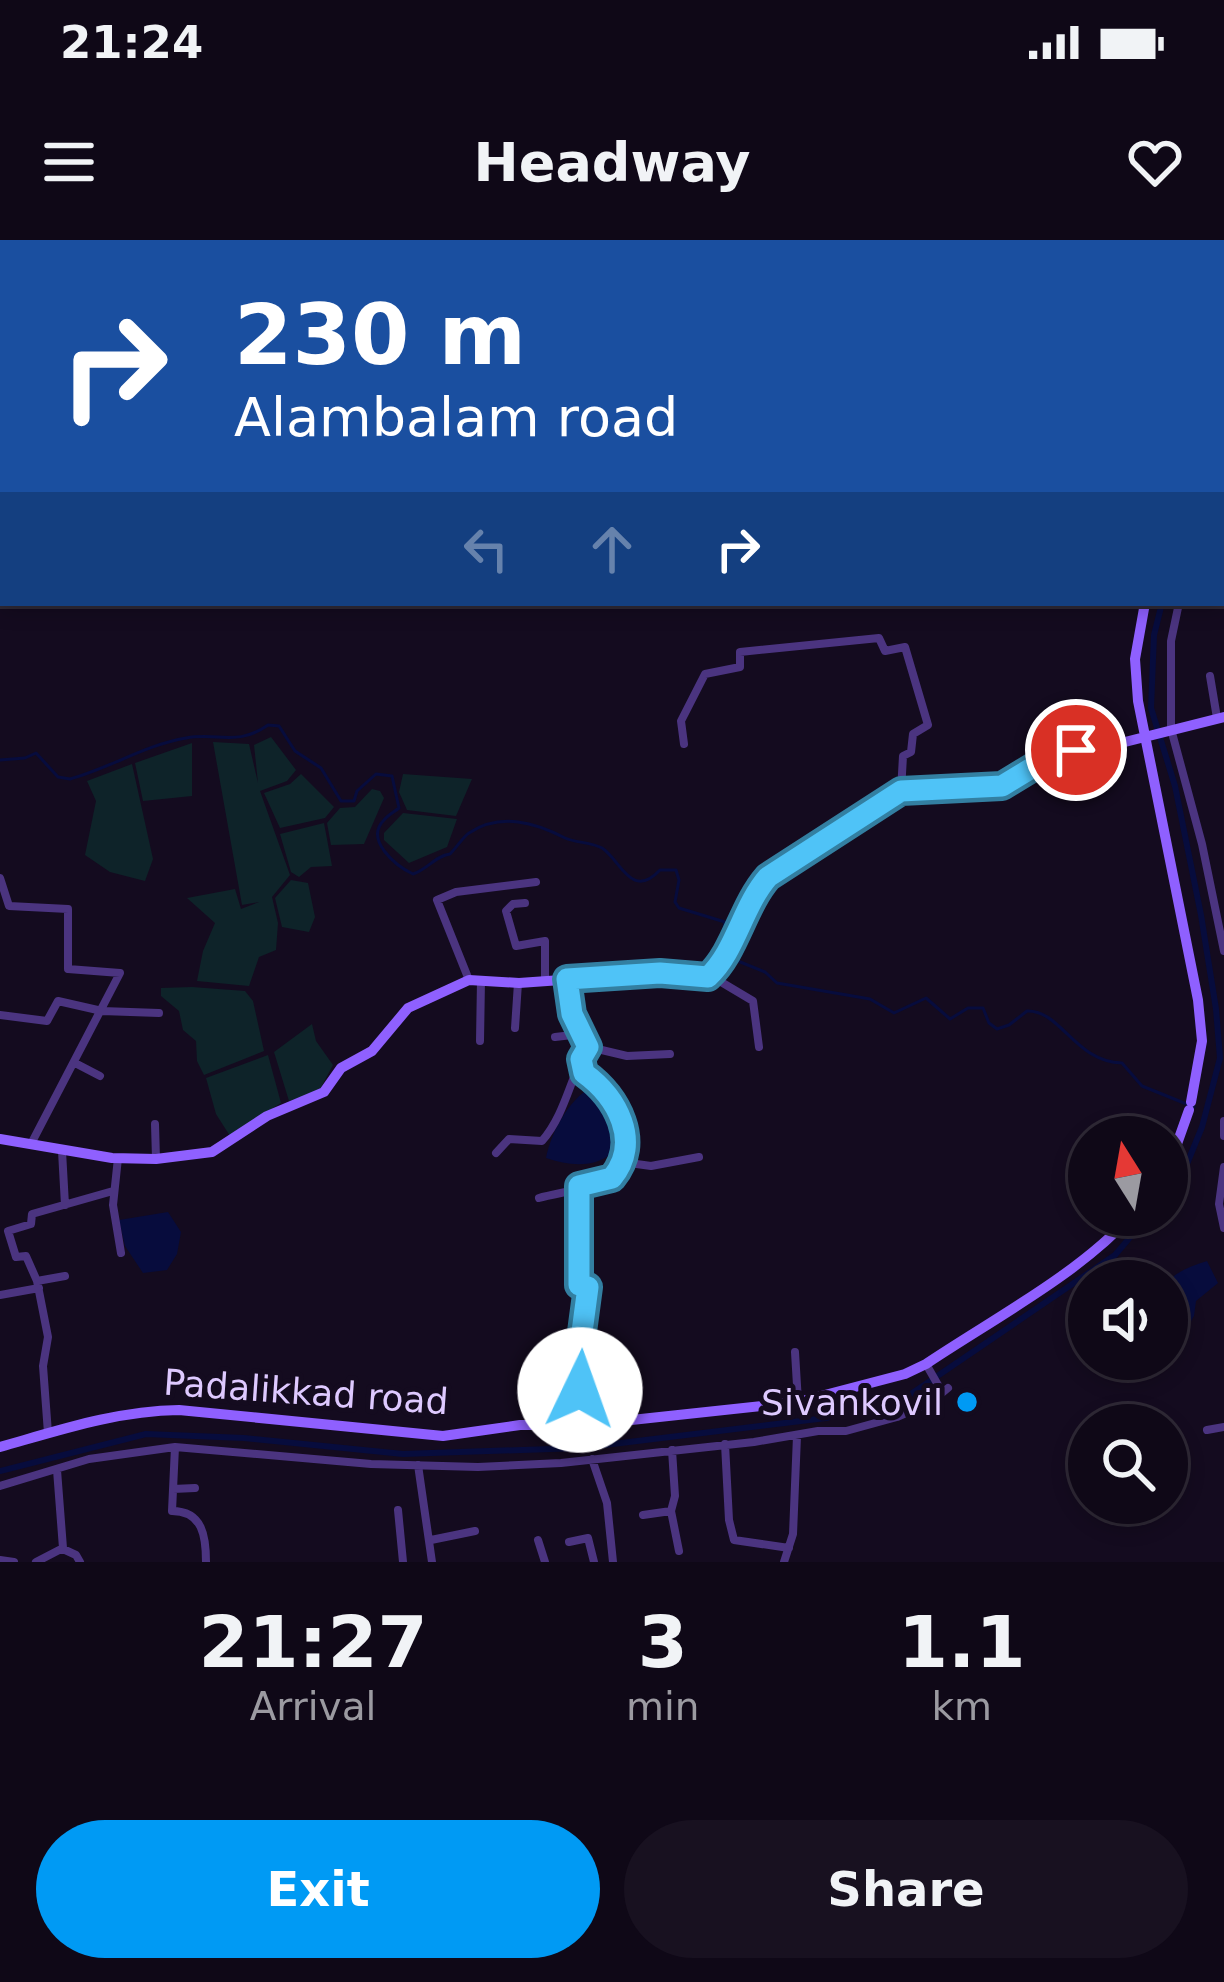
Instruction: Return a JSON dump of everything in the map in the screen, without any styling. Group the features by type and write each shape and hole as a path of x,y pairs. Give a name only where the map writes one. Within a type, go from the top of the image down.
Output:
{"street":[{"path":"1144,606 1135,659 1145,735 1202,1041 1187,1116"},
{"path":"1178,606 1171,641 1170,729 1202,844 1224,951"},
{"path":"684,744 681,721 705,674 740,667 740,652 879,638 885,651 905,647 928,725 913,734 910,752 903,756 901,791"},
{"path":"0,1139 118,1158 212,1152 267,1116 318,1096 340,1068 373,1051 408,1008 475,980 545,981 660,973 711,976 754,893 768,877 901,791 1002,786 1058,752 1105,748 1220,717 1210,676"},
{"path":"0,878 9,906 68,909 68,969 120,974 31,1144"},
{"path":"480,1041 475,980 437,900 456,892 536,882"},
{"path":"525,903 506,910 516,946 545,941 545,981"},
{"path":"711,976 753,1000 759,1047"},
{"path":"567,979 568,1001 588,1047 627,1056 670,1054"},
{"path":"515,1028 518,982"},
{"path":"0,1015 47,1021 58,1001 102,1011 159,1013"},
{"path":"555,1037 581,1034"},
{"path":"496,1154 509,1139 542,1142 580,1073 588,1047"},
{"path":"75,1063 100,1076"},
{"path":"539,1198 612,1178 622,1162 623,1123 602,1087 580,1073"},
{"path":"1224,1121 1224,1136"},
{"path":"154,1124 156,1159"},
{"path":"62,1151 65,1204"},
{"path":"622,1162 651,1166 699,1157"},
{"path":"118,1158 112,1191 121,1253"},
{"path":"1224,1167 1219,1204 1224,1228"},
{"path":"579,1186 579,1285 588,1287 578,1362 585,1425"},
{"path":"48,1433 43,1366 48,1337 38,1285 26,1256 16,1257 8,1231 31,1224 32,1214 112,1191"},
{"name":"Padalikkad road","path":"0,1447 102,1417 162,1410 442,1436 798,1402 905,1374 926,1364 1112,1236"},
{"path":"0,1295 65,1276"},
{"path":"795,1352 798,1402"},
{"path":"0,1486 88,1459 176,1447 478,1467 846,1431 932,1402 945,1390 926,1364"},
{"path":"536,1426 539,1390 580,1386"},
{"path":"1207,1430 1224,1426"},
{"path":"784,1562 798,1470 797,1436"},
{"path":"725,1444 734,1540 788,1548"},
{"path":"176,1447 172,1511 184,1511 198,1521 206,1537 206,1562"},
{"path":"672,1450 675,1496 671,1510 680,1551"},
{"path":"592,1458 607,1503 614,1562"},
{"path":"418,1465 432,1562"},
{"path":"57,1470 63,1548"},
{"path":"173,1489 195,1488"},
{"path":"398,1510 403,1562"},
{"path":"643,1515 671,1510"},
{"path":"431,1540 475,1531"},
{"path":"568,1543 588,1538 594,1562"},
{"path":"538,1540 545,1562"},
{"path":"36,1562 63,1548"},
{"path":"63,1548 80,1562"},
{"path":"2,1561 14,1562"}],"shaded area":[{"path":"271,737 296,770 287,781 260,791 290,875 272,897 278,923 276,950 259,957 249,986 197,981 215,923 187,898 235,889 241,909 259,902 242,905 213,742 249,744 258,783 254,745"},
{"path":"192,743 192,796 143,801 135,763"},
{"path":"132,764 153,859 145,881 110,872 85,855 96,801 87,781"},
{"path":"301,774 334,807 325,818 280,828 264,793 290,784"},
{"path":"403,774 472,779 456,816 407,810 399,792"},
{"path":"372,789 384,798 364,844 331,845 327,823 340,808 355,807"},
{"path":"403,813 457,819 447,847 409,863 384,840 384,833"},
{"path":"324,823 332,866 311,867 299,877 291,872 280,834"},
{"path":"291,880 308,883 315,917 309,932 282,927 275,898"},
{"path":"161,988 245,991 253,1001 264,1051 204,1075 197,1061 196,1041 183,1030 179,1011 161,996"},
{"path":"312,1024 316,1041 333,1065 319,1091 289,1101 274,1052"},
{"path":"268,1055 281,1103 230,1136 216,1114 206,1078"},
{"path":"597,1085 614,1116 616,1150 582,1164 546,1158 564,1115"},
{"path":"168,1212 181,1232 177,1254 167,1270 143,1273 125,1246 119,1220"},
{"path":"1207,1261 1218,1283 1196,1301 1188,1326 1188,1268"}],"waterway":[{"path":"1161,606 1154,635 1151,708 1175,786 1201,915 1220,1058 1188,1161"},
{"path":"0,760 36,753 58,777 70,779 171,741 237,737 268,725 279,726 295,751 321,768 341,801 354,801 357,791 376,774 392,776 399,808 384,820 378,836 391,859 413,874 450,854 481,827 506,821 530,824 602,848 634,880 650,878 660,870 676,870 679,908 725,922 719,954"},
{"path":"728,957 765,972 777,983 870,999 894,1013 926,998 950,1019 968,1008 983,1008 997,1029 1027,1011 1039,1013 1092,1054 1122,1063 1142,1086 1194,1107"},
{"path":"0,1471 146,1434 244,1438 403,1454 580,1448 826,1418 911,1394 1115,1255 1131,1236"}],"place":[{"name":"Sivankovil","path":"967,1402"}],"route":[{"path":"580,1390 578,1362 588,1287 579,1285 579,1186 612,1178 624,1147 623,1123 616,1107 584,1073 581,1059 588,1047 572,1014 567,979 660,973 708,977 722,962 754,893 768,877 888,796 912,789 1002,786 1058,752 1076,750"}]}
